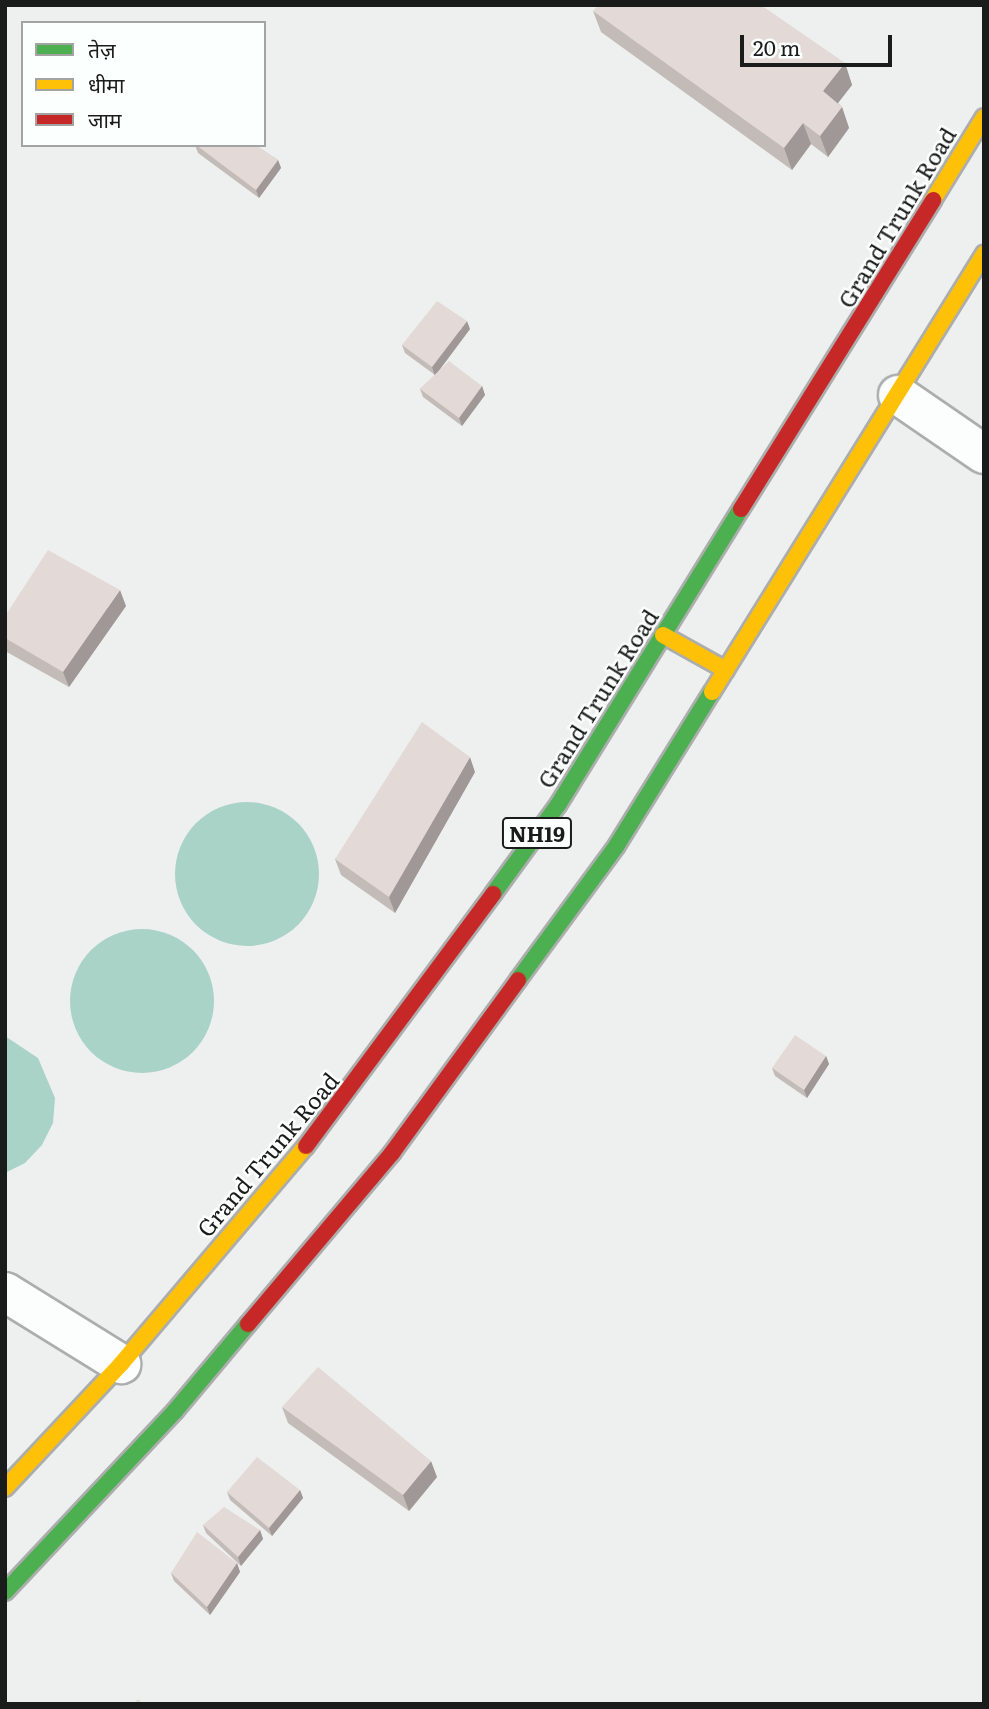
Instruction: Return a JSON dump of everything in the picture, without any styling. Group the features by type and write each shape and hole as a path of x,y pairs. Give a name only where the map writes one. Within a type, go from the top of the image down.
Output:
{"highway":[{"name":"Grand Trunk Road","path":"5,1489 121,1364 337,1109 558,805 984,117"},
{"name":"NH19","path":"5,1592 175,1411 392,1153 617,845 984,254"},
{"path":"663,635 726,670"}],"street":[{"path":"898,395 984,454"},
{"path":"5,1293 121,1364"}],"green space":[{"path":"247,802 274,808 298,823 313,847 319,874 313,901 298,925 274,940 247,946 220,940 196,925 181,901 175,874 181,847 196,823 220,808"},
{"path":"142,929 170,934 193,950 209,973 214,1001 209,1029 193,1052 170,1068 142,1073 114,1068 91,1052 75,1029 70,1001 75,973 91,950 114,934"},
{"path":"5,1036 38,1058 55,1098 53,1123 42,1145 25,1163 5,1173"}],"building":[{"path":"598,5 761,5 845,63 823,91 842,107 820,136 803,123 784,148 593,11"},
{"path":"199,147 258,147 278,160 256,190"},
{"path":"437,301 467,321 432,367 402,345"},
{"path":"449,361 482,386 459,418 420,389"},
{"path":"48,550 120,590 63,672 5,638 5,616"},
{"path":"422,722 470,757 389,897 335,859"},
{"path":"795,1035 826,1056 804,1090 772,1068"},
{"path":"318,1367 431,1461 403,1495 282,1407"},
{"path":"257,1457 300,1490 269,1528 227,1492"},
{"path":"224,1507 260,1530 238,1557 203,1525"},
{"path":"197,1532 237,1563 207,1607 171,1573"}],"traffic: fast":[{"path":"493,894 558,805 741,509"},
{"path":"518,980 617,845 712,692"},
{"path":"5,1592 175,1411 248,1324"}],"traffic: slow":[{"path":"933,200 984,117"},
{"path":"712,692 984,254"},
{"path":"663,635 726,670"},
{"path":"5,1488 121,1364 306,1146"}],"traffic: jam":[{"path":"741,509 933,200"},
{"path":"306,1146 493,894"},
{"path":"248,1324 392,1153 518,980"}]}
